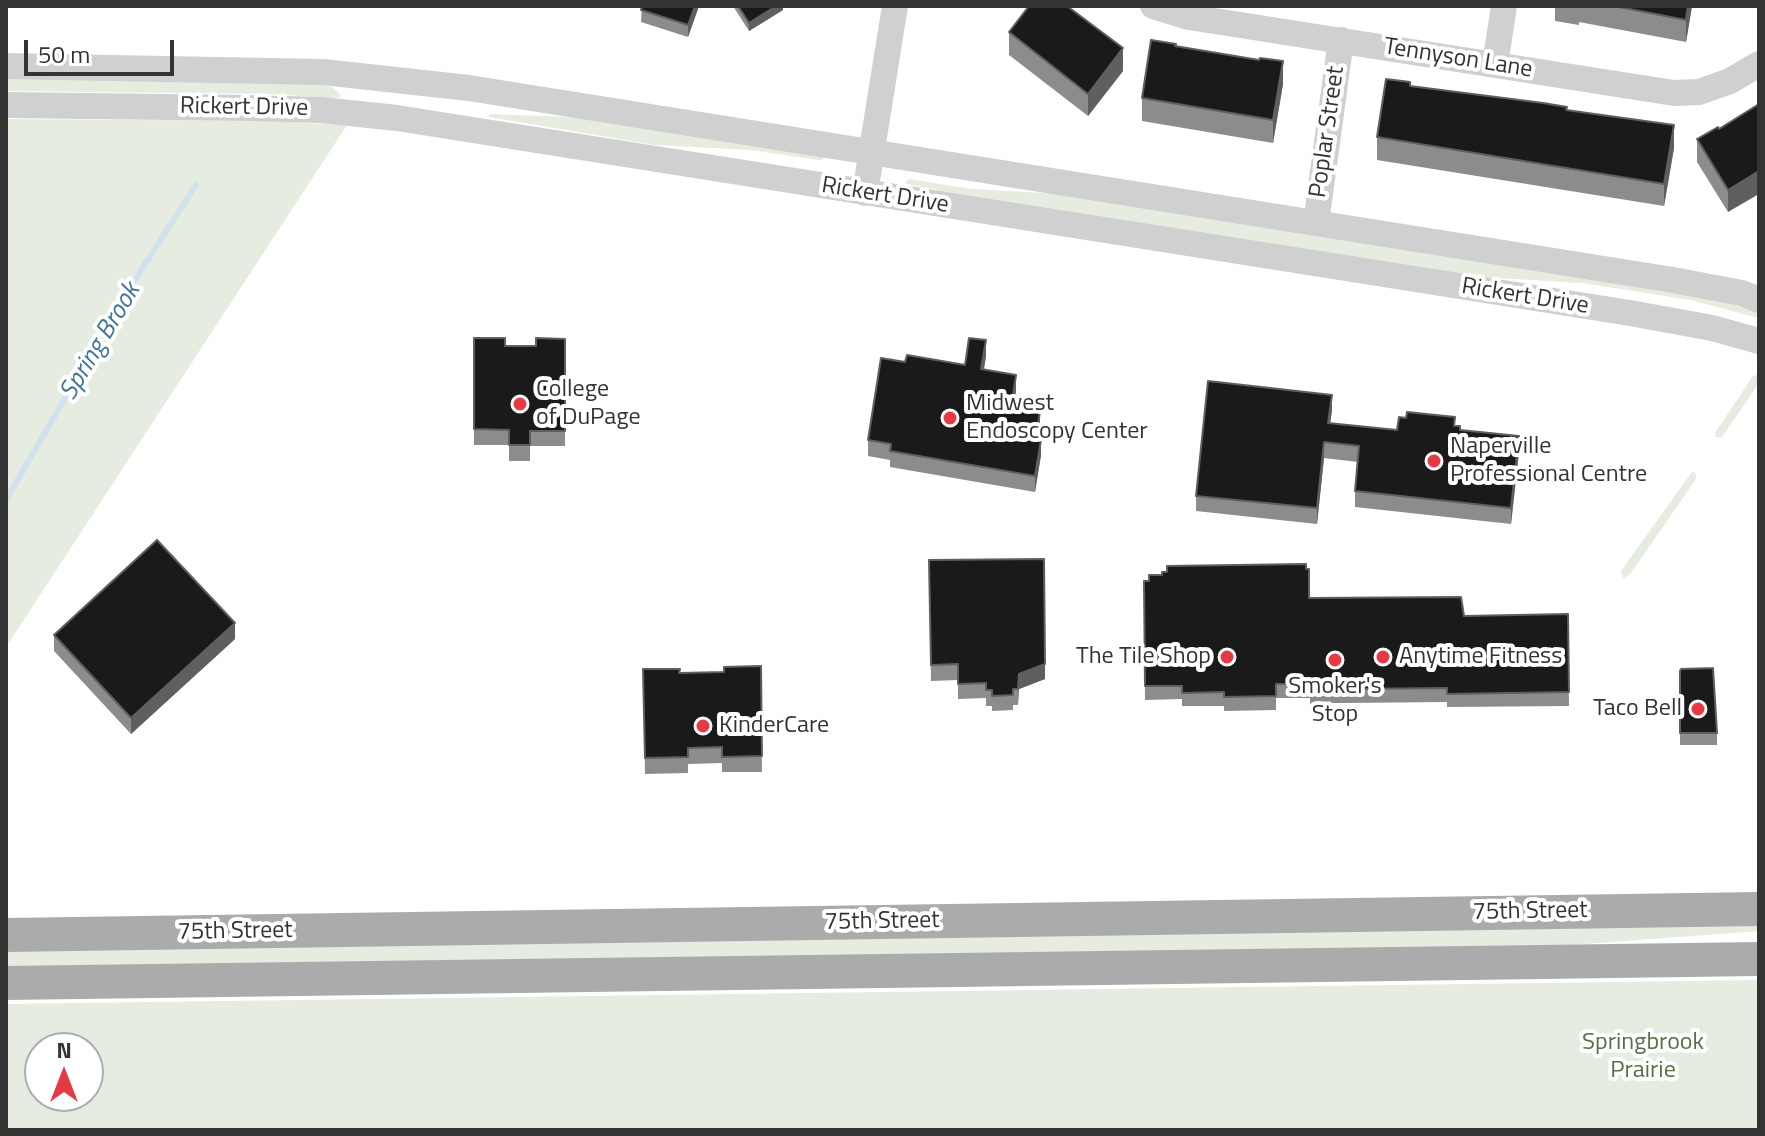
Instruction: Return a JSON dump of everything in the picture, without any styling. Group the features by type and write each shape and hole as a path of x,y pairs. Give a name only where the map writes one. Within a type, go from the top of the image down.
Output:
{"main road":[{"name":"75th Street","path":"6,935 1759,909"},
{"name":"75th Street","path":"6,983 1759,959"}],"street":[{"path":"865,193 895,6"},
{"name":"Tennyson Lane","path":"1153,6 1189,17 1687,94 1730,81 1759,64"},
{"path":"1495,65 1504,6"},
{"name":"Poplar Street","path":"1316,223 1341,40"},
{"name":"Rickert Drive","path":"6,66 252,69 396,78 1673,280 1742,293 1759,300"},
{"name":"Rickert Drive","path":"6,105 334,111 463,127 1614,311 1712,328 1759,341"}],"green space":[{"path":"6,76 320,83 332,87 341,95 330,98 268,94 6,91"},
{"path":"489,114 594,118 823,156 823,160 750,150 655,145 489,117"},
{"path":"6,119 265,121 347,125 6,647"},
{"path":"909,179 972,189 1082,195 1706,297 1754,310 1759,318 1690,300 1582,283 1479,277 943,191 905,183"},
{"path":"1757,375 1759,383 1722,437 1716,437 1715,433 1753,376"},
{"path":"1692,472 1695,472 1696,479 1631,573 1623,579 1621,571"},
{"path":"1759,919 1759,931 1504,950 6,971 6,947"},
{"name":"Springbrook Prairie","path":"1759,980 1759,1130 6,1130 6,1004"}],"building":[{"path":"642,6 695,6 688,25 641,10"},
{"path":"738,6 776,6 749,23"},
{"path":"1029,6 1067,6 1123,48 1088,94 1009,32"},
{"path":"1614,6 1688,6 1686,20"},
{"path":"1151,40 1259,60 1283,61 1273,120 1142,98"},
{"path":"1386,79 1410,82 1410,86 1543,103 1567,107 1566,110 1674,125 1664,184 1377,137"},
{"path":"1759,104 1759,171 1728,190 1697,139"},
{"name":"College of DuPage","path":"474,338 505,338 505,346 536,346 536,338 565,339 565,431 530,431 530,445 509,445 509,430 474,429"},
{"name":"Midwest Endoscopy Center","path":"969,338 986,340 981,369 1016,375 1013,395 1028,398 1026,408 1040,411 1036,439 1041,440 1035,476 890,451 891,444 868,440 881,358 905,362 907,355 965,365"},
{"name":"Naperville Professional Centre","path":"1208,381 1332,395 1328,423 1397,430 1399,417 1406,418 1407,412 1455,417 1454,426 1460,426 1460,430 1519,436 1511,508 1355,491 1359,446 1324,442 1317,508 1196,496"},
{"path":"157,540 235,623 131,718 54,635"},
{"path":"1044,559 1045,664 1019,674 1018,689 1013,689 1013,695 992,696 992,690 986,690 986,683 958,684 958,664 931,665 929,560"},
{"path":"1306,564 1306,569 1309,569 1309,598 1461,597 1464,616 1568,614 1569,692 1447,694 1447,688 1327,689 1327,696 1310,696 1310,684 1276,684 1276,696 1224,697 1224,692 1182,693 1182,686 1145,686 1144,581 1149,581 1149,575 1162,575 1162,572 1167,572 1167,566"},
{"name":"KinderCare","path":"761,666 762,756 722,757 722,747 688,748 688,757 645,758 643,669 680,669 679,673 724,672 724,667"},
{"name":"Taco Bell","path":"1713,668 1717,733 1680,733 1681,669"}],"waterway":[{"name":"Spring Brook","path":"6,500 120,303 196,185"}],"place":[{"name":"College of DuPage","path":"520,404"},
{"name":"Midwest Endoscopy Center","path":"950,418"},
{"name":"Naperville Professional Centre","path":"1434,461"},
{"name":"The Tile Shop","path":"1227,657"},
{"name":"Anytime Fitness","path":"1383,657"},
{"name":"Smoker's Stop","path":"1335,660"},
{"name":"Taco Bell","path":"1698,709"},
{"name":"KinderCare","path":"703,726"}]}
